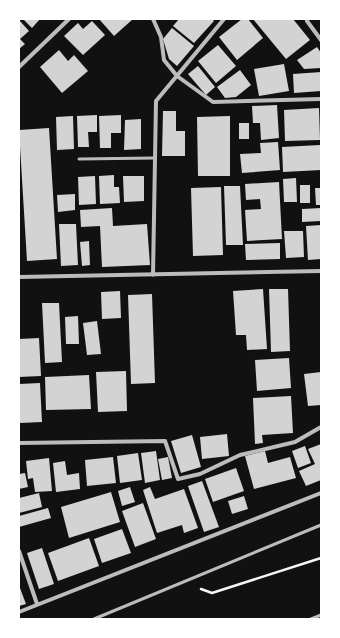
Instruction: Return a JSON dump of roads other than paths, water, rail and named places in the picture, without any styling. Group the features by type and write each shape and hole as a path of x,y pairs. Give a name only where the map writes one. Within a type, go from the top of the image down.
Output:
{"street":[{"path":"19,67 69,19"},
{"path":"152,19 161,37 164,60 177,76 213,102 321,99"},
{"path":"153,275 156,101 224,19"},
{"path":"307,21 321,40"},
{"path":"19,277 321,271"},
{"path":"19,443 165,441 178,479 200,474 240,455 295,442 321,427"},
{"path":"19,612 321,493"},
{"path":"19,553 37,604"}],"lane":[{"path":"78,159 155,158"},
{"path":"94,619 321,525"},
{"path":"311,619 321,615"}]}
